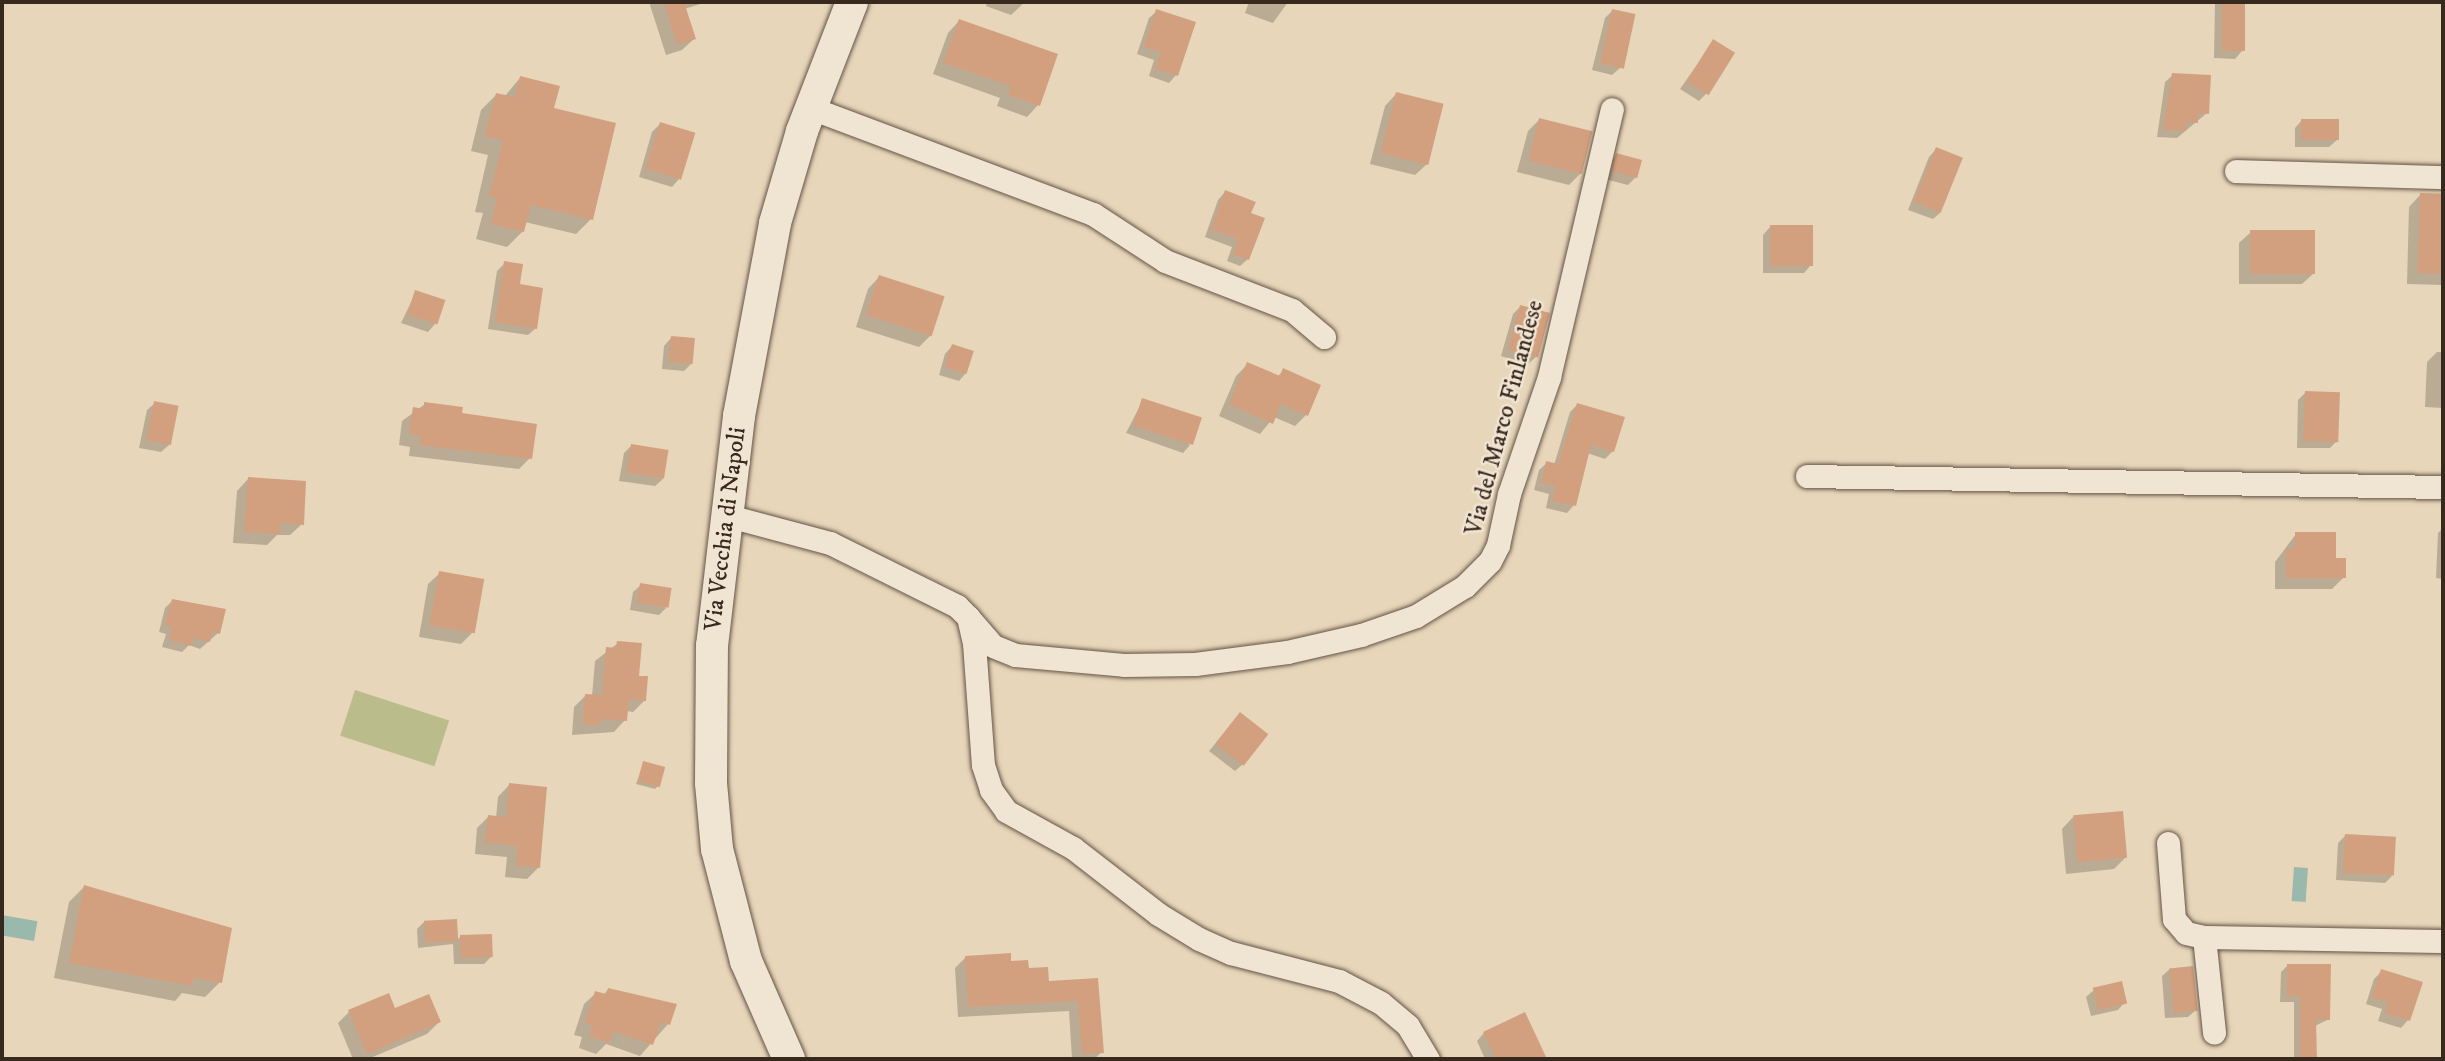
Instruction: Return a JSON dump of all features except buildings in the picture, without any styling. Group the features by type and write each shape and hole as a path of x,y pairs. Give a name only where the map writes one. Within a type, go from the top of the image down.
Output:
{"street":[{"name":"Via Vecchia di Napoli","path":"789,1059 746,961 714,824 711,662 725,515 771,239 810,108 852,2"},
{"path":"810,108 1093,214 1165,261 1292,310 1324,337"},
{"name":"Via del Marco Finlandese","path":"725,515 843,548 950,601 993,646 1015,655 1133,665 1195,664 1287,652 1361,635 1416,616 1465,586 1490,561 1498,545 1509,494 1549,377 1612,109"},
{"path":"2236,171 2443,177"},
{"path":"1807,476 2443,487"},
{"path":"968,617 983,765 991,790 1006,811 1073,848 1149,908 1199,939 1231,953 1339,981 1375,999 1401,1018 1427,1059"},
{"path":"2168,843 2174,919 2186,933 2204,937 2443,941"},
{"path":"2204,937 2214,1032"}],"green space":[{"path":"355,690 449,721 434,766 340,736"}],"shaded area":[{"path":"2294,867 2308,868 2306,902 2292,901"},
{"path":"2,915 37,921 34,941 2,935"}]}
